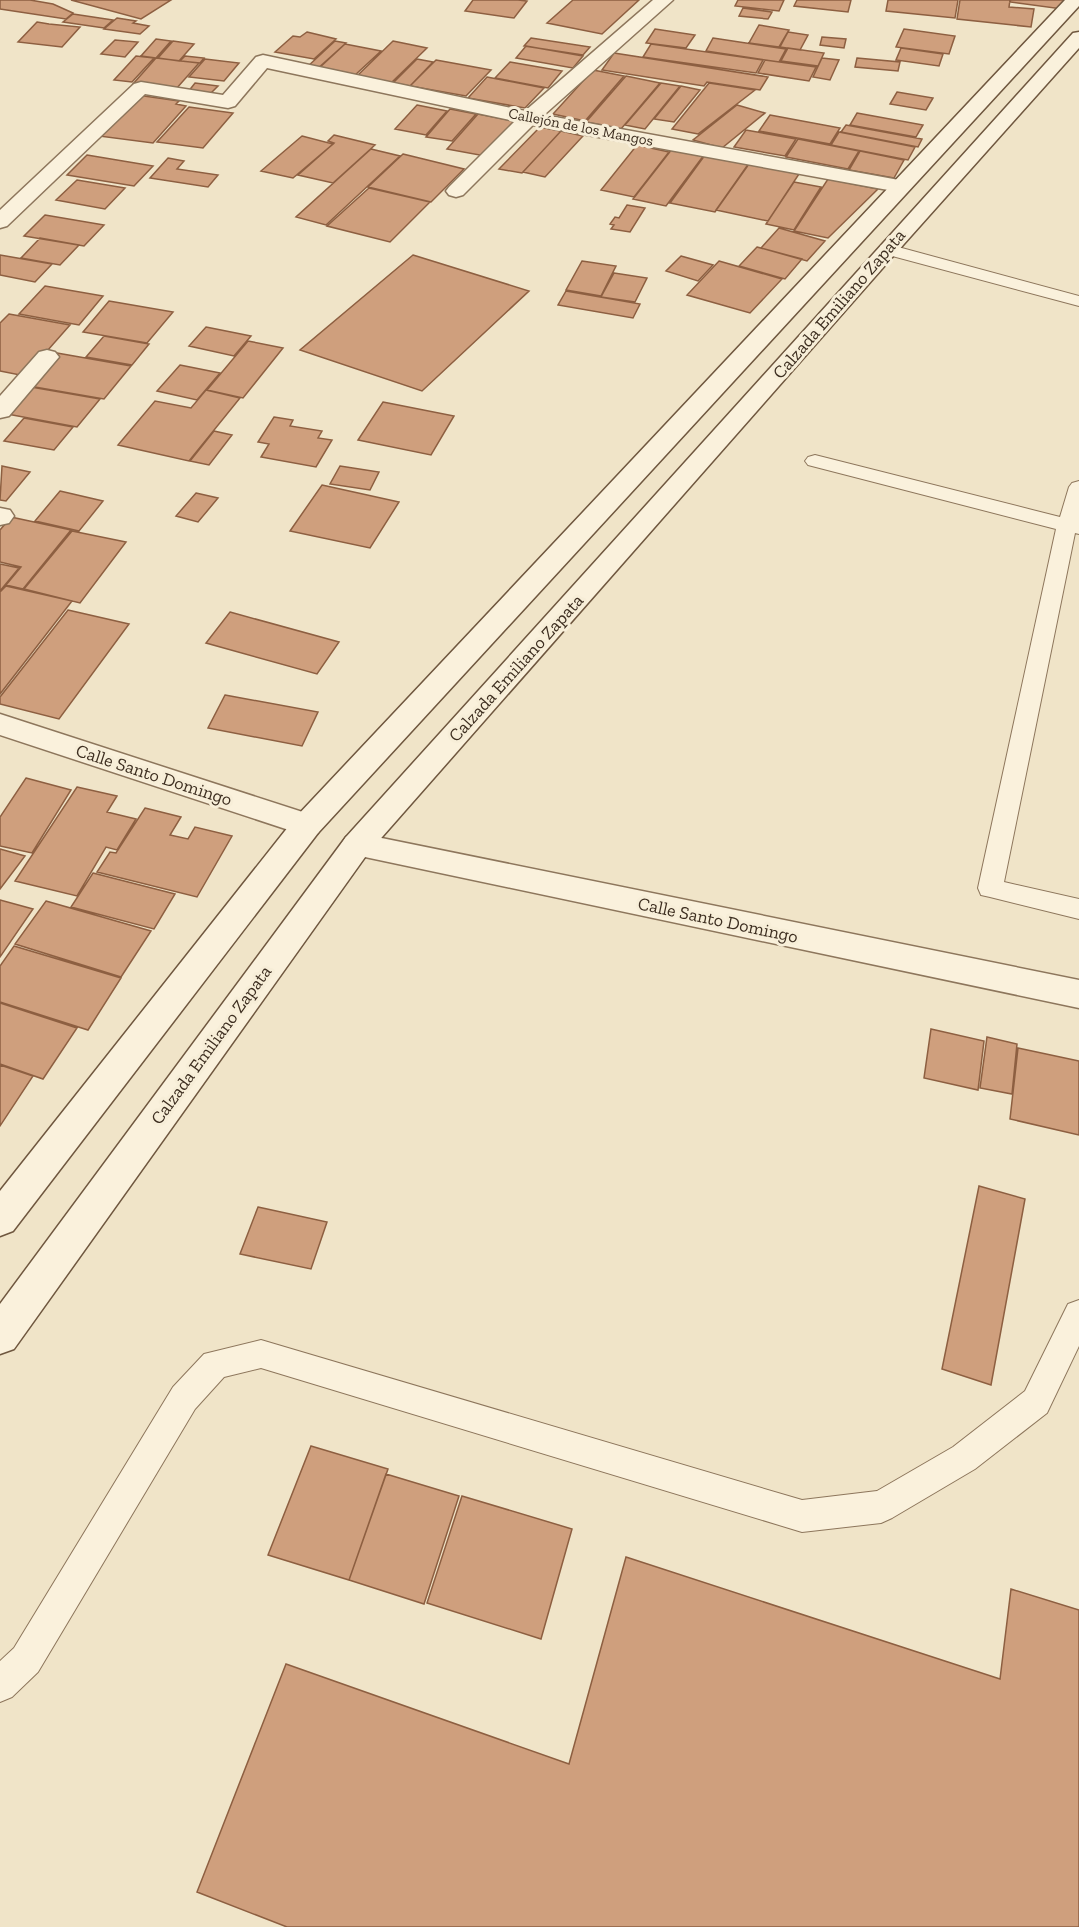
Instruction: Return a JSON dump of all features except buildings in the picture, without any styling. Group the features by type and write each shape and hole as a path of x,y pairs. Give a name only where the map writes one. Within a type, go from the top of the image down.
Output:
{"main road":[{"path":"456,191 529,118 664,0"},
{"name":"Calzada Emiliano Zapata","path":"0,1219 307,825 548,568 899,186 1075,0"},
{"name":"Calzada Emiliano Zapata","path":"0,1336 357,845 887,249 1079,37"},
{"name":"Callejón de los Mangos","path":"0,222 141,88 228,102 263,61 529,118 899,186"},
{"path":"0,411 46,357"},
{"path":"548,568 591,584"},
{"name":"Calle Santo Domingo","path":"0,724 307,825"},
{"name":"Calle Santo Domingo","path":"357,845 1079,994"}],"lane":[{"path":"887,249 1079,301"},
{"path":"815,461 1073,527"},
{"path":"1079,487 1073,527 990,888 1079,909"},
{"path":"0,1685 26,1660 184,1398 215,1364 261,1354 802,1516 881,1507 964,1458 1035,1402 1079,1314"}]}
